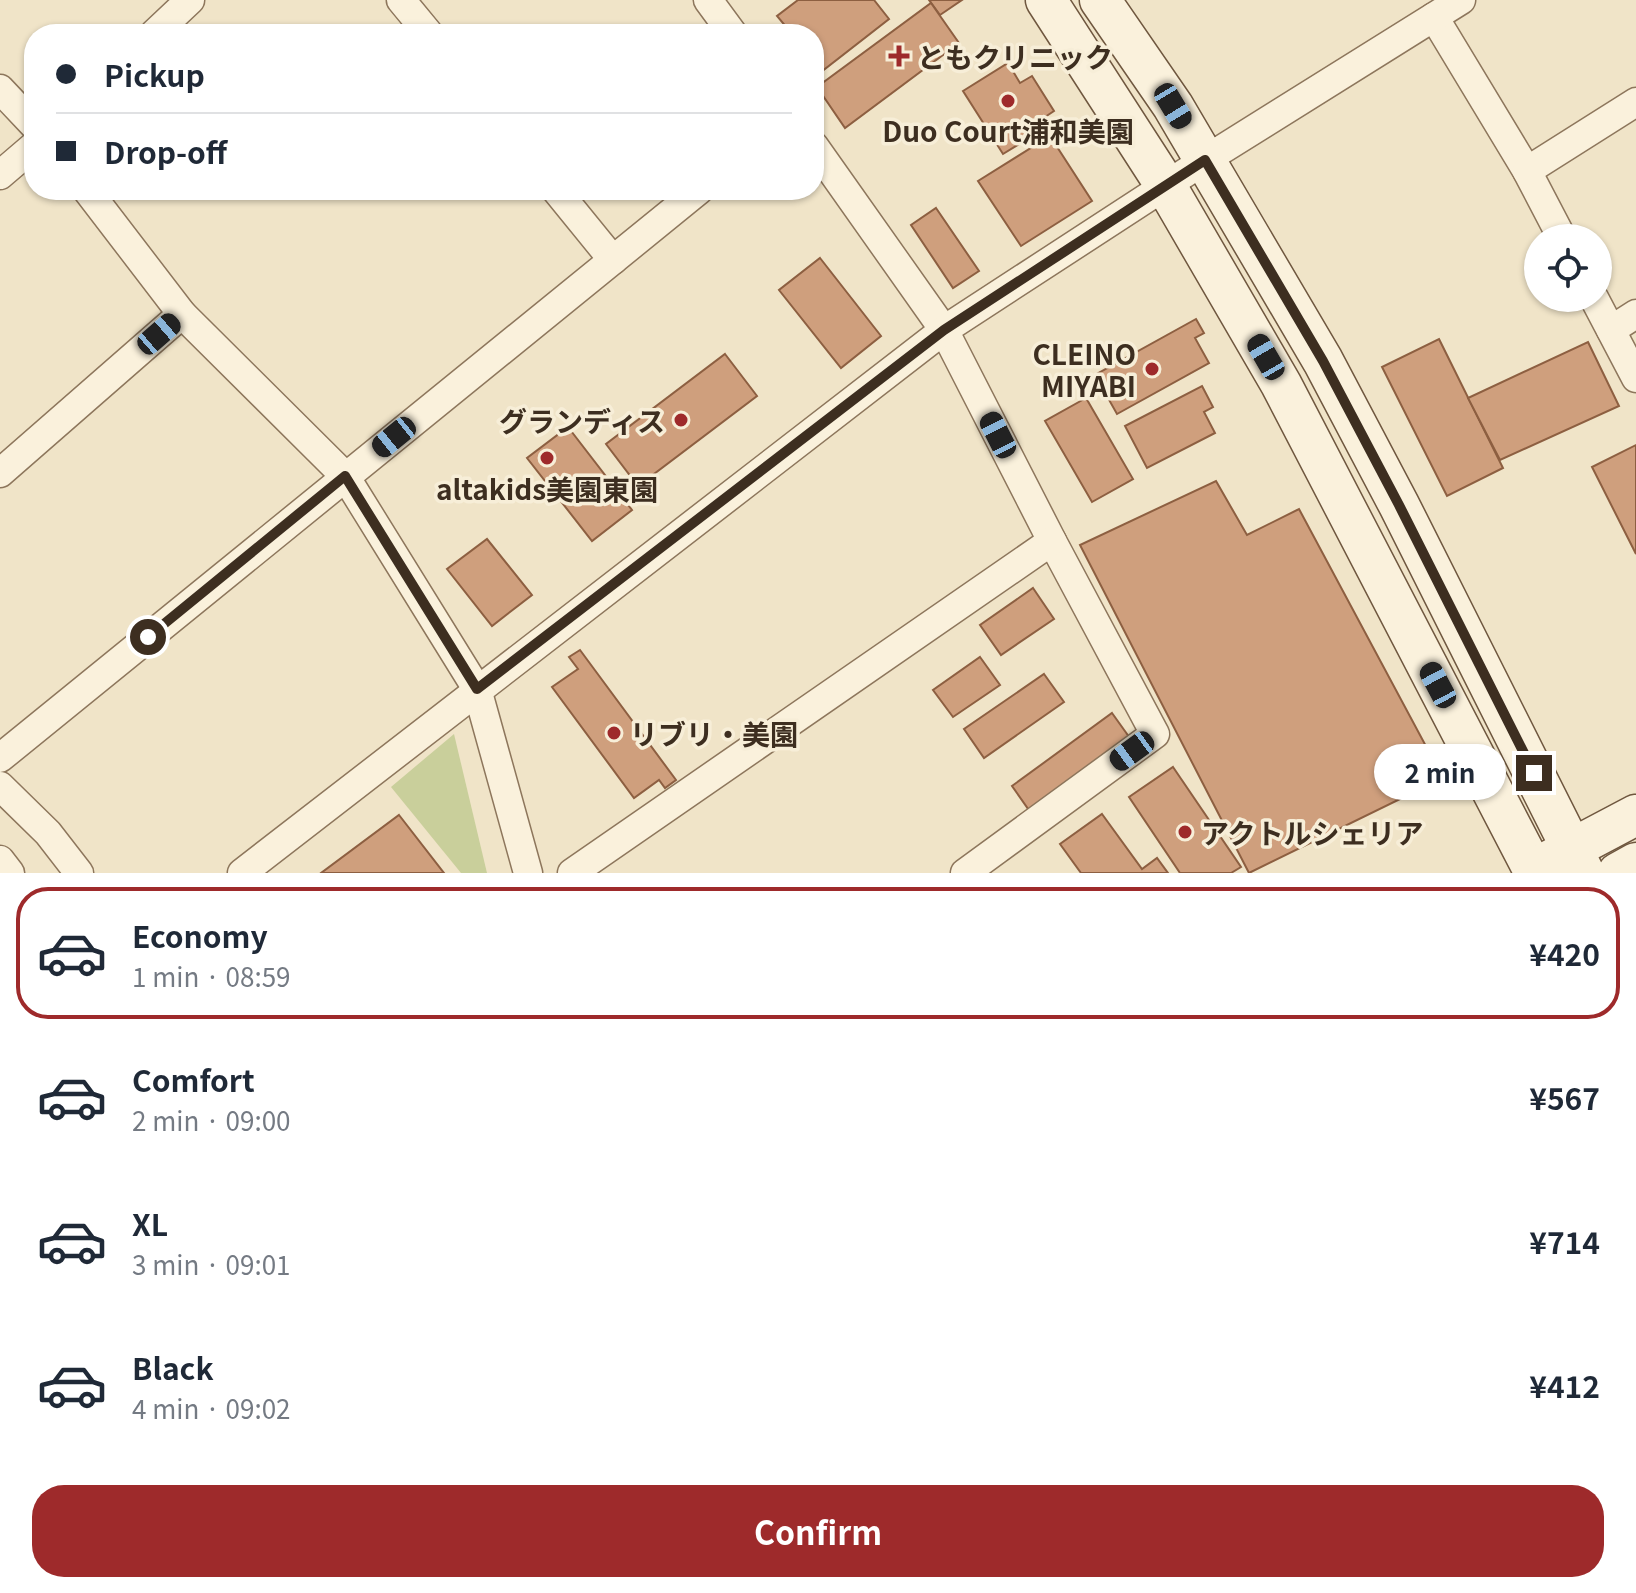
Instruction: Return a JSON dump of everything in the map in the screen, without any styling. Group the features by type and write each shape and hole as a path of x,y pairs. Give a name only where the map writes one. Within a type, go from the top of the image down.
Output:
{"street":[{"path":"165,24 190,0"},
{"path":"401,0 421,24"},
{"path":"708,0 726,24"},
{"path":"1046,0 1166,186 1281,384 1531,872 1578,861 1636,815"},
{"path":"1100,0 1173,106 1323,361 1578,861"},
{"path":"242,873 944,330 1205,160 1461,0"},
{"path":"1434,17 1527,171 1555,224"},
{"path":"0,89 24,114"},
{"path":"1527,171 1636,102"},
{"path":"0,175 24,155"},
{"path":"824,160 944,330 1155,734 965,873"},
{"path":"95,200 182,314 345,476 477,689 528,873"},
{"path":"564,200 613,260"},
{"path":"0,758 687,200"},
{"path":"1601,312 1636,378"},
{"path":"0,473 182,314"},
{"path":"1611,330 1636,314"},
{"path":"572,873 1052,541"},
{"path":"0,786 48,833 79,873"},
{"path":"0,860 10,873"},
{"path":"1618,873 1636,863"}],"green space":[{"path":"454,734 487,873 461,873 391,787"}],"building":[{"path":"798,0 874,0 889,19 824,70 824,24 784,24 777,16"},
{"path":"929,0 962,0 940,15"},
{"path":"931,3 959,43 845,128 824,97 824,82"},
{"name":"Duo Court浦和美園","path":"1008,63 1020,83 1032,76 1054,111 1045,117 1050,125 1003,154 963,91"},
{"path":"1050,136 1092,201 1021,246 978,181"},
{"path":"936,208 979,271 953,288 911,225"},
{"path":"820,258 881,336 841,368 779,290"},
{"name":"CLEINO MIYABI","path":"1196,319 1204,333 1195,338 1209,363 1117,414 1095,375"},
{"path":"1439,339 1503,468 1447,496 1382,367"},
{"path":"1588,342 1619,406 1500,460 1468,398"},
{"name":"グランディス","path":"725,354 757,396 638,486 606,444"},
{"path":"1202,386 1213,407 1204,412 1215,433 1147,468 1125,426"},
{"path":"1086,398 1133,479 1092,502 1045,421"},
{"path":"568,427 632,510 592,541 527,458"},
{"path":"1636,445 1636,554 1592,467"},
{"path":"1216,481 1247,535 1299,509 1443,778 1249,873 1080,545"},
{"path":"487,539 532,595 492,626 447,569"},
{"path":"1033,588 1054,619 1001,655 980,625"},
{"name":"リブリ・美園","path":"580,650 676,780 665,788 659,780 634,798 552,687 578,669 569,657"},
{"path":"980,657 1000,685 953,717 933,690"},
{"path":"1044,674 1064,702 984,758 964,729"},
{"path":"1112,713 1132,741 1031,813 1012,786"},
{"name":"アクトルシェリア","path":"1173,767 1241,867 1231,873 1180,873 1129,797"},
{"path":"1102,814 1142,869 1157,858 1168,873 1081,873 1060,844"},
{"path":"399,815 444,873 321,873"}],"place":[{"name":"ともクリニック","path":"899,56"},
{"name":"Duo Court浦和美園","path":"1008,101"},
{"name":"CLEINO MIYABI","path":"1152,369"},
{"name":"グランディス","path":"681,420"},
{"name":"altakids美園東園","path":"547,458"},
{"name":"リブリ・美園","path":"614,733"},
{"name":"アクトルシェリア","path":"1185,832"}],"route":[{"path":"148,637 345,476 477,689 944,330 1205,160 1323,361 1534,773"}]}
